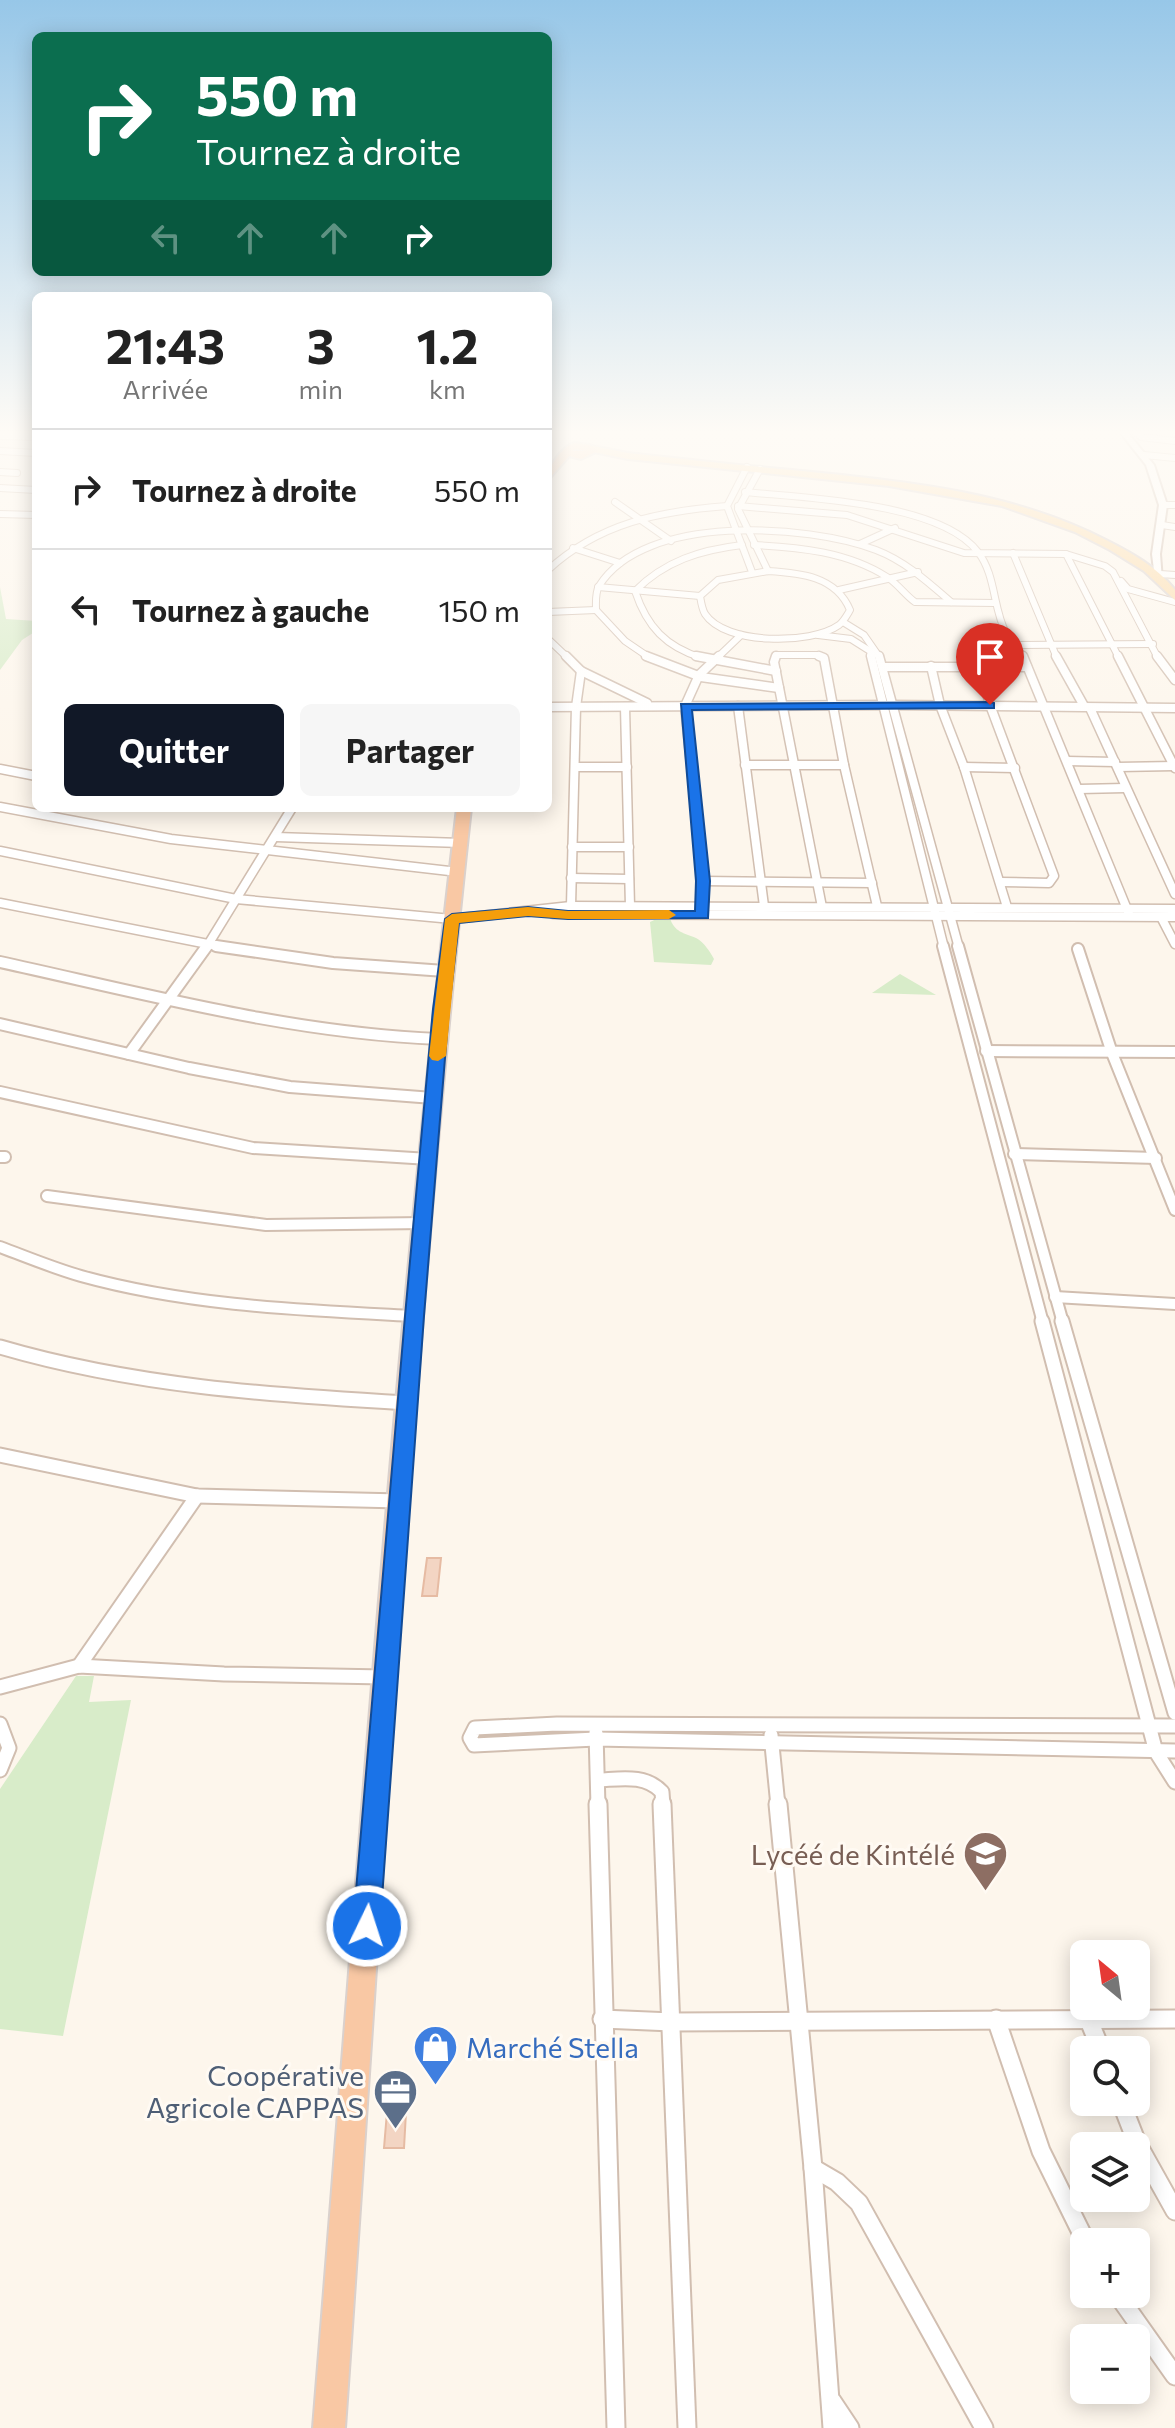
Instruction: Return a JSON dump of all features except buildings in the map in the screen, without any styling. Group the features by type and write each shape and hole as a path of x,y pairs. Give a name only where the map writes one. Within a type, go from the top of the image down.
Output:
{"highway":[{"path":"329,2428 414,1316 445,971 464,812"}],"main road":[{"path":"1108,545 1160,576 1175,599"}],"street":[{"path":"552,566 578,545"},
{"path":"596,610 598,587 620,563 659,545"},
{"path":"635,591 647,577 675,560 741,545"},
{"path":"742,545 752,572"},
{"path":"754,545 768,571"},
{"path":"757,545 829,553 865,565 890,578 912,602 995,603"},
{"path":"829,553 837,545"},
{"path":"863,545 899,560 918,572 951,602"},
{"path":"942,545 979,553 1066,554 1105,566 1128,589 1175,599"},
{"path":"971,545 979,553 1007,635 1018,645 1129,913"},
{"path":"1158,545 1156,554 1160,576 1175,575"},
{"path":"573,548 620,563"},
{"path":"651,548 675,560"},
{"path":"1013,553 1050,645 1116,764 1175,894"},
{"path":"1066,554 1174,767 1067,761"},
{"path":"818,635 843,622 850,610 848,600 839,590 809,576 752,572 718,580 700,596 699,607 706,618 741,635 767,639 818,635 851,639 865,645 870,651 888,705 1156,1752 1175,1782"},
{"path":"839,590 918,572"},
{"path":"1113,572 1153,644 1160,664 1175,680"},
{"path":"598,587 700,596"},
{"path":"635,591 644,620 664,641 687,653 714,661 776,671"},
{"path":"552,612 596,610 633,647 669,666 699,675 779,688"},
{"path":"843,622 866,635 876,646 884,667 888,705 941,911 986,1051 1175,1713"},
{"path":"703,911 703,881 685,706 699,675 741,635"},
{"path":"552,643 581,671 655,706"},
{"path":"1018,645 1153,644"},
{"path":"822,907 773,659 776,655 824,658 844,765 877,906"},
{"path":"931,666 940,705 964,767 1007,907"},
{"path":"980,666 990,705 1054,876 1049,883 1000,882"},
{"path":"884,667 1027,667"},
{"path":"571,906 576,707 581,671"},
{"path":"552,707 990,705 1175,708"},
{"path":"738,706 764,906"},
{"path":"625,707 630,906"},
{"path":"745,765 844,765"},
{"path":"575,767 627,767"},
{"path":"964,767 1015,768"},
{"path":"0,769 32,775"},
{"path":"1079,789 1125,788"},
{"path":"0,807 84,826 267,853 458,872"},
{"path":"129,1054 206,946 267,853 290,812"},
{"path":"276,837 461,843"},
{"path":"572,847 629,847"},
{"path":"0,851 236,899 452,919 571,906 703,911 764,906 877,906 941,911 1007,907 1175,917"},
{"path":"571,878 629,879"},
{"path":"703,881 872,883"},
{"path":"0,903 206,946 392,970 445,971"},
{"path":"528,912 568,915 703,911 1129,913 1175,909"},
{"path":"1161,917 1175,944"},
{"path":"1078,949 1112,1053 1175,1210"},
{"path":"0,962 300,1027 370,1036 439,1039"},
{"path":"0,1024 290,1087 433,1098"},
{"path":"986,1051 1175,1052"},
{"path":"0,1092 253,1148 429,1159"},
{"path":"1014,1154 1156,1158"},
{"path":"47,1196 266,1225 424,1223"},
{"path":"0,1247 81,1276 163,1293 278,1309 414,1316"},
{"path":"1055,1297 1175,1304"},
{"path":"0,1347 43,1361 221,1393 407,1403"},
{"path":"0,1455 197,1496 400,1501"},
{"path":"79,1666 197,1496"},
{"path":"0,1687 79,1666 224,1674 385,1677"},
{"path":"0,1724 9,1748 0,1770"},
{"path":"596,1731 474,1745 470,1738 475,1728 771,1733 1175,1726"},
{"path":"596,1731 616,2428"},
{"path":"771,1733 1175,1751"},
{"path":"771,1733 813,2168 832,2428"},
{"path":"599,1780 644,1780 657,1785 662,1792 687,2428"},
{"path":"602,2019 672,2022 1070,2018"},
{"path":"996,2019 1041,2151 1079,2228"},
{"path":"1150,2019 1175,2019"},
{"path":"1126,2116 1137,2143 1175,2211"},
{"path":"813,2168 837,2182 859,2203 984,2428"},
{"path":"1127,2308 1175,2376"},
{"path":"831,2400 850,2428"}],"green space":[{"path":"0,587 6,619 32,621 32,634 22,640 0,670"},
{"path":"663,916 670,918 680,931 704,945 714,959 711,965 654,962 650,922"},
{"path":"900,974 936,995 872,993"},
{"path":"76,1676 94,1676 89,1702 131,1700 63,2036 0,2029 0,1789"}],"slow traffic":[{"path":"438,1056 452,919 528,912 669,915"}],"place":[{"name":"Lycéé de Kintélé","path":"986,1893"},
{"name":"Marché Stella","path":"435,2086"},
{"name":"Coopérative Agricole CAPPAS","path":"395,2130"}],"route":[{"path":"367,1926 414,1316 452,919 528,912 702,915 703,881 685,706 990,705"}]}
